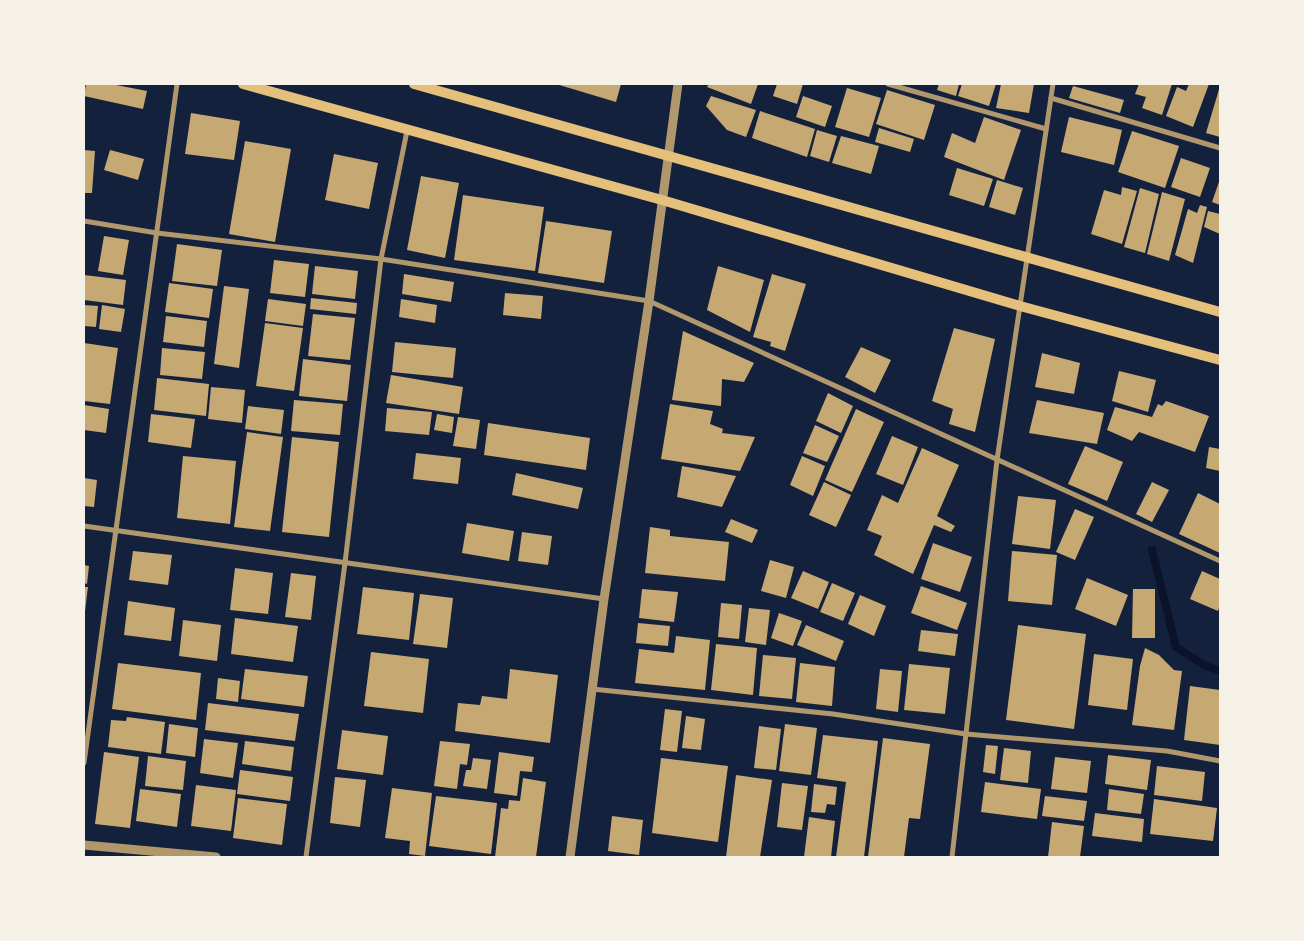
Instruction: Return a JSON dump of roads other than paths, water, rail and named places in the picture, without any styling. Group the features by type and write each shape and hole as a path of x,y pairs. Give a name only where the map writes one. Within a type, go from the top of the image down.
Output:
{"main road":[{"path":"243,84 407,131 662,200 1020,306 1220,360"},
{"path":"414,84 1220,312"}],"street":[{"path":"84,763 177,84"},
{"path":"570,857 604,599 649,301 678,84"},
{"path":"888,84 1046,130"},
{"path":"952,857 997,460 1053,84"},
{"path":"1051,98 1220,148"},
{"path":"306,857 345,563 381,260 407,131"},
{"path":"84,221 157,233 381,260 649,301 1220,561"},
{"path":"84,526 604,599"},
{"path":"592,689 833,714 966,734 1167,751 1220,761"},
{"path":"84,845 216,857"}],"waterway":[{"path":"1152,550 1176,647 1204,665 1220,671"}]}
